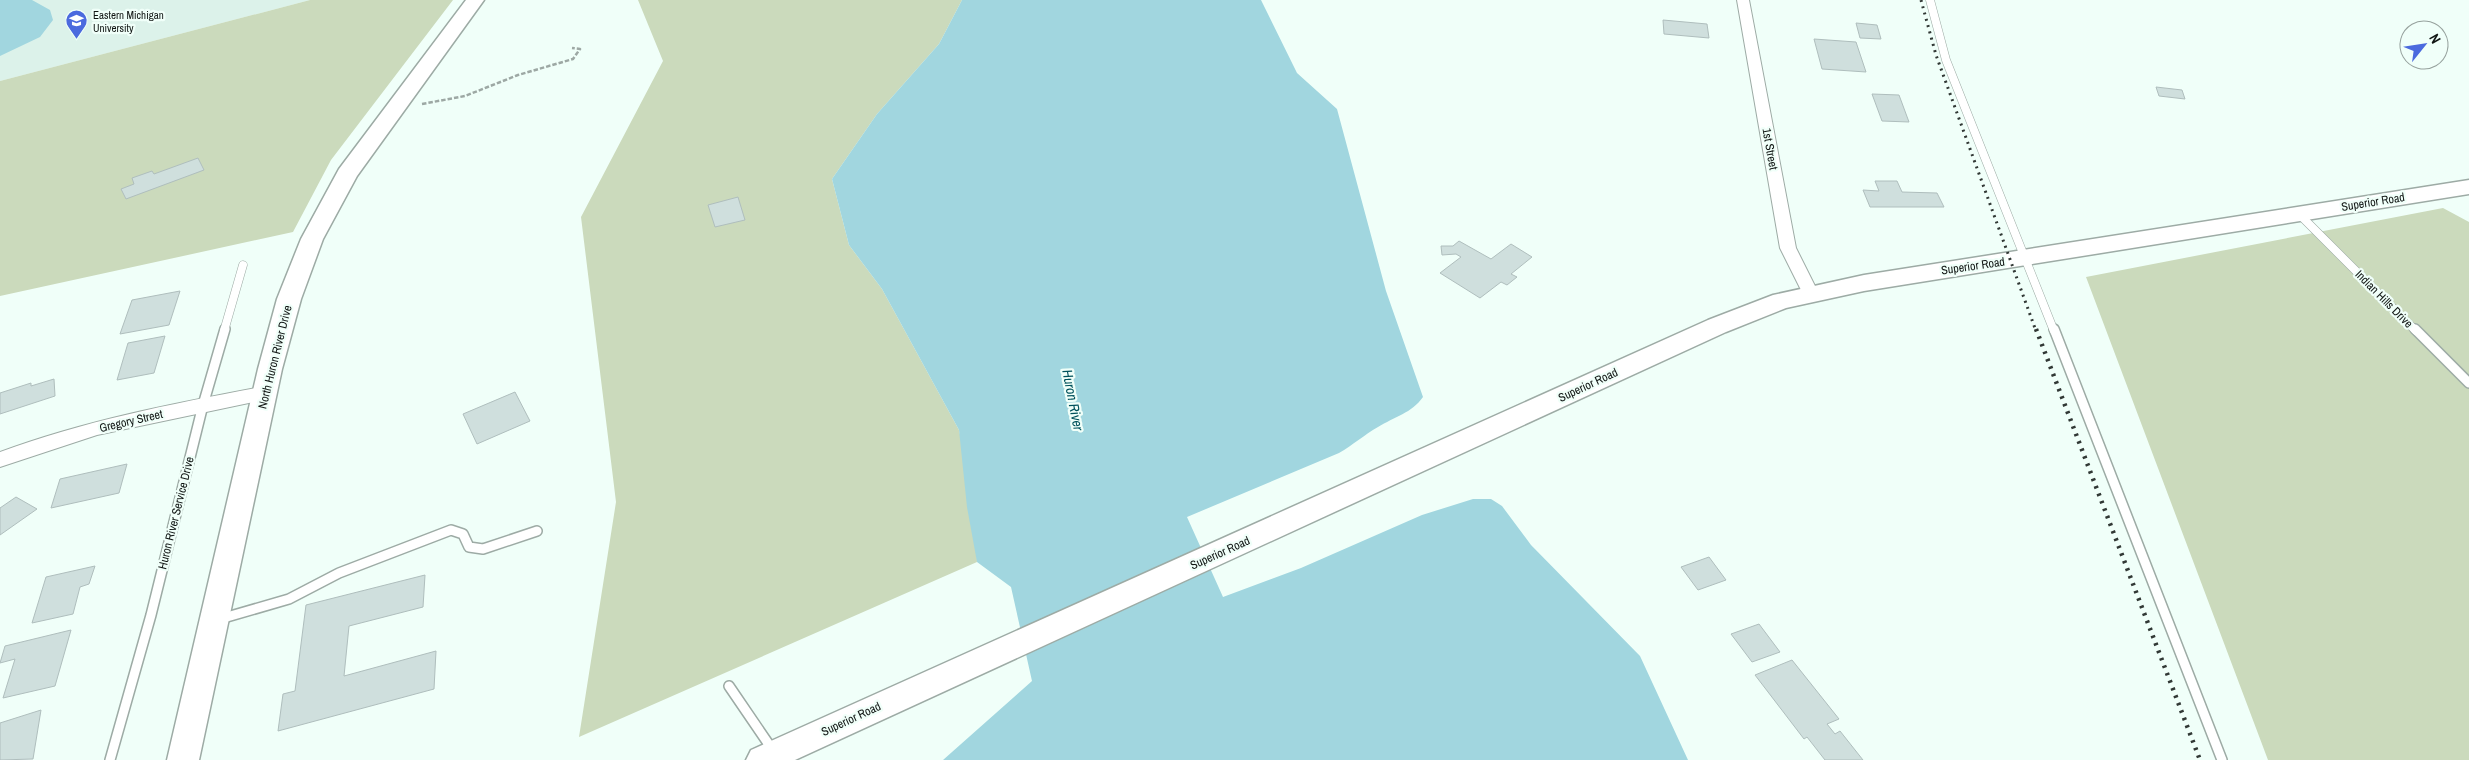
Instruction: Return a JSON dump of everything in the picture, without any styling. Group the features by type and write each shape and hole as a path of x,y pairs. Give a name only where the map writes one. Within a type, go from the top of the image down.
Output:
{"main road":[{"name":"North Huron River Drive","path":"183,760 289,299 312,239 347,174 475,0"},
{"name":"Superior Road","path":"769,757 1717,326 1780,302 1904,276 2469,187"}],"street":[{"name":"1st Street","path":"1743,0 1788,248 1811,294"},
{"name":"Gregory Street","path":"0,460 33,446 72,434 266,393"}],"lane":[{"path":"1930,0 1946,60 2026,258 2222,760"},
{"name":"Indian Hills Drive","path":"2299,214 2469,383"},
{"name":"Huron River Service Drive","path":"110,760 151,615 203,405 243,265"},
{"path":"214,620 290,599 339,573 451,530 463,534 469,547 483,548 537,531"},
{"path":"729,686 769,757"}],"path":[{"path":"396,106 432,103 465,96 518,75 572,60 580,49 572,48"}],"shaded area":[{"name":"Eastern Michigan University","path":"0,0 310,0 0,81"}],"green space":[{"path":"310,0 453,0 331,160 293,232 0,296 0,81"},
{"path":"638,0 962,0 939,44 877,114 832,179 849,245 882,289 959,430 976,506 977,562 579,737 616,502 581,217 663,61"},
{"path":"2443,208 2469,222 2469,760 2268,760 2086,277"}],"water":[{"path":"0,0 32,0 50,10 53,20 40,37 0,56"},
{"name":"Huron River","path":"962,0 1261,0 1297,73 1337,109 1386,291 1423,397 1408,411 1384,423 1339,453 1187,517 1223,597 1301,568 1422,515 1473,499 1491,499 1502,506 1531,545 1640,656 1688,760 943,760 1032,681 1011,587 977,562 967,507 959,430 882,289 849,245 832,179 877,114 939,44"}],"building":[{"path":"1663,20 1707,24 1709,38 1664,34"},
{"path":"1856,23 1877,25 1881,39 1860,38"},
{"path":"1814,39 1856,42 1866,72 1822,69"},
{"path":"2156,87 2182,90 2185,99 2159,96"},
{"path":"1872,94 1899,95 1909,122 1882,121"},
{"path":"198,158 204,170 126,199 121,189 134,184 132,178 152,171 154,174"},
{"path":"1875,181 1897,181 1902,192 1937,193 1944,207 1870,207 1863,190 1879,191"},
{"path":"738,197 745,220 715,227 708,205"},
{"path":"1459,241 1491,259 1511,244 1532,257 1511,274 1517,277 1507,285 1501,282 1480,298 1440,273 1461,257 1456,254 1442,255 1441,246 1453,246"},
{"path":"180,291 169,325 120,334 132,300"},
{"path":"165,336 154,373 117,380 128,343"},
{"path":"54,379 55,396 0,414 0,393 31,383 31,386"},
{"path":"515,392 530,421 477,444 463,414"},
{"path":"127,464 119,493 51,508 60,479"},
{"path":"16,497 37,509 0,535 0,508"},
{"path":"1709,557 1726,580 1698,590 1681,567"},
{"path":"95,566 89,584 80,587 73,614 32,623 46,577"},
{"path":"425,575 423,607 349,626 344,676 436,651 434,689 278,731 283,694 295,691 306,605"},
{"path":"1759,624 1780,652 1752,662 1731,634"},
{"path":"71,630 55,686 3,698 15,659 0,663 5,646"},
{"path":"1792,660 1839,719 1827,724 1835,734 1840,731 1863,760 1825,760 1807,737 1804,739 1755,675"},
{"path":"41,710 33,759 0,760 0,723"}],"railway":[{"path":"1921,0 1936,55 2036,331"},
{"path":"2036,329 2200,760"}],"place":[{"name":"Eastern Michigan University","path":"77,40"}]}
